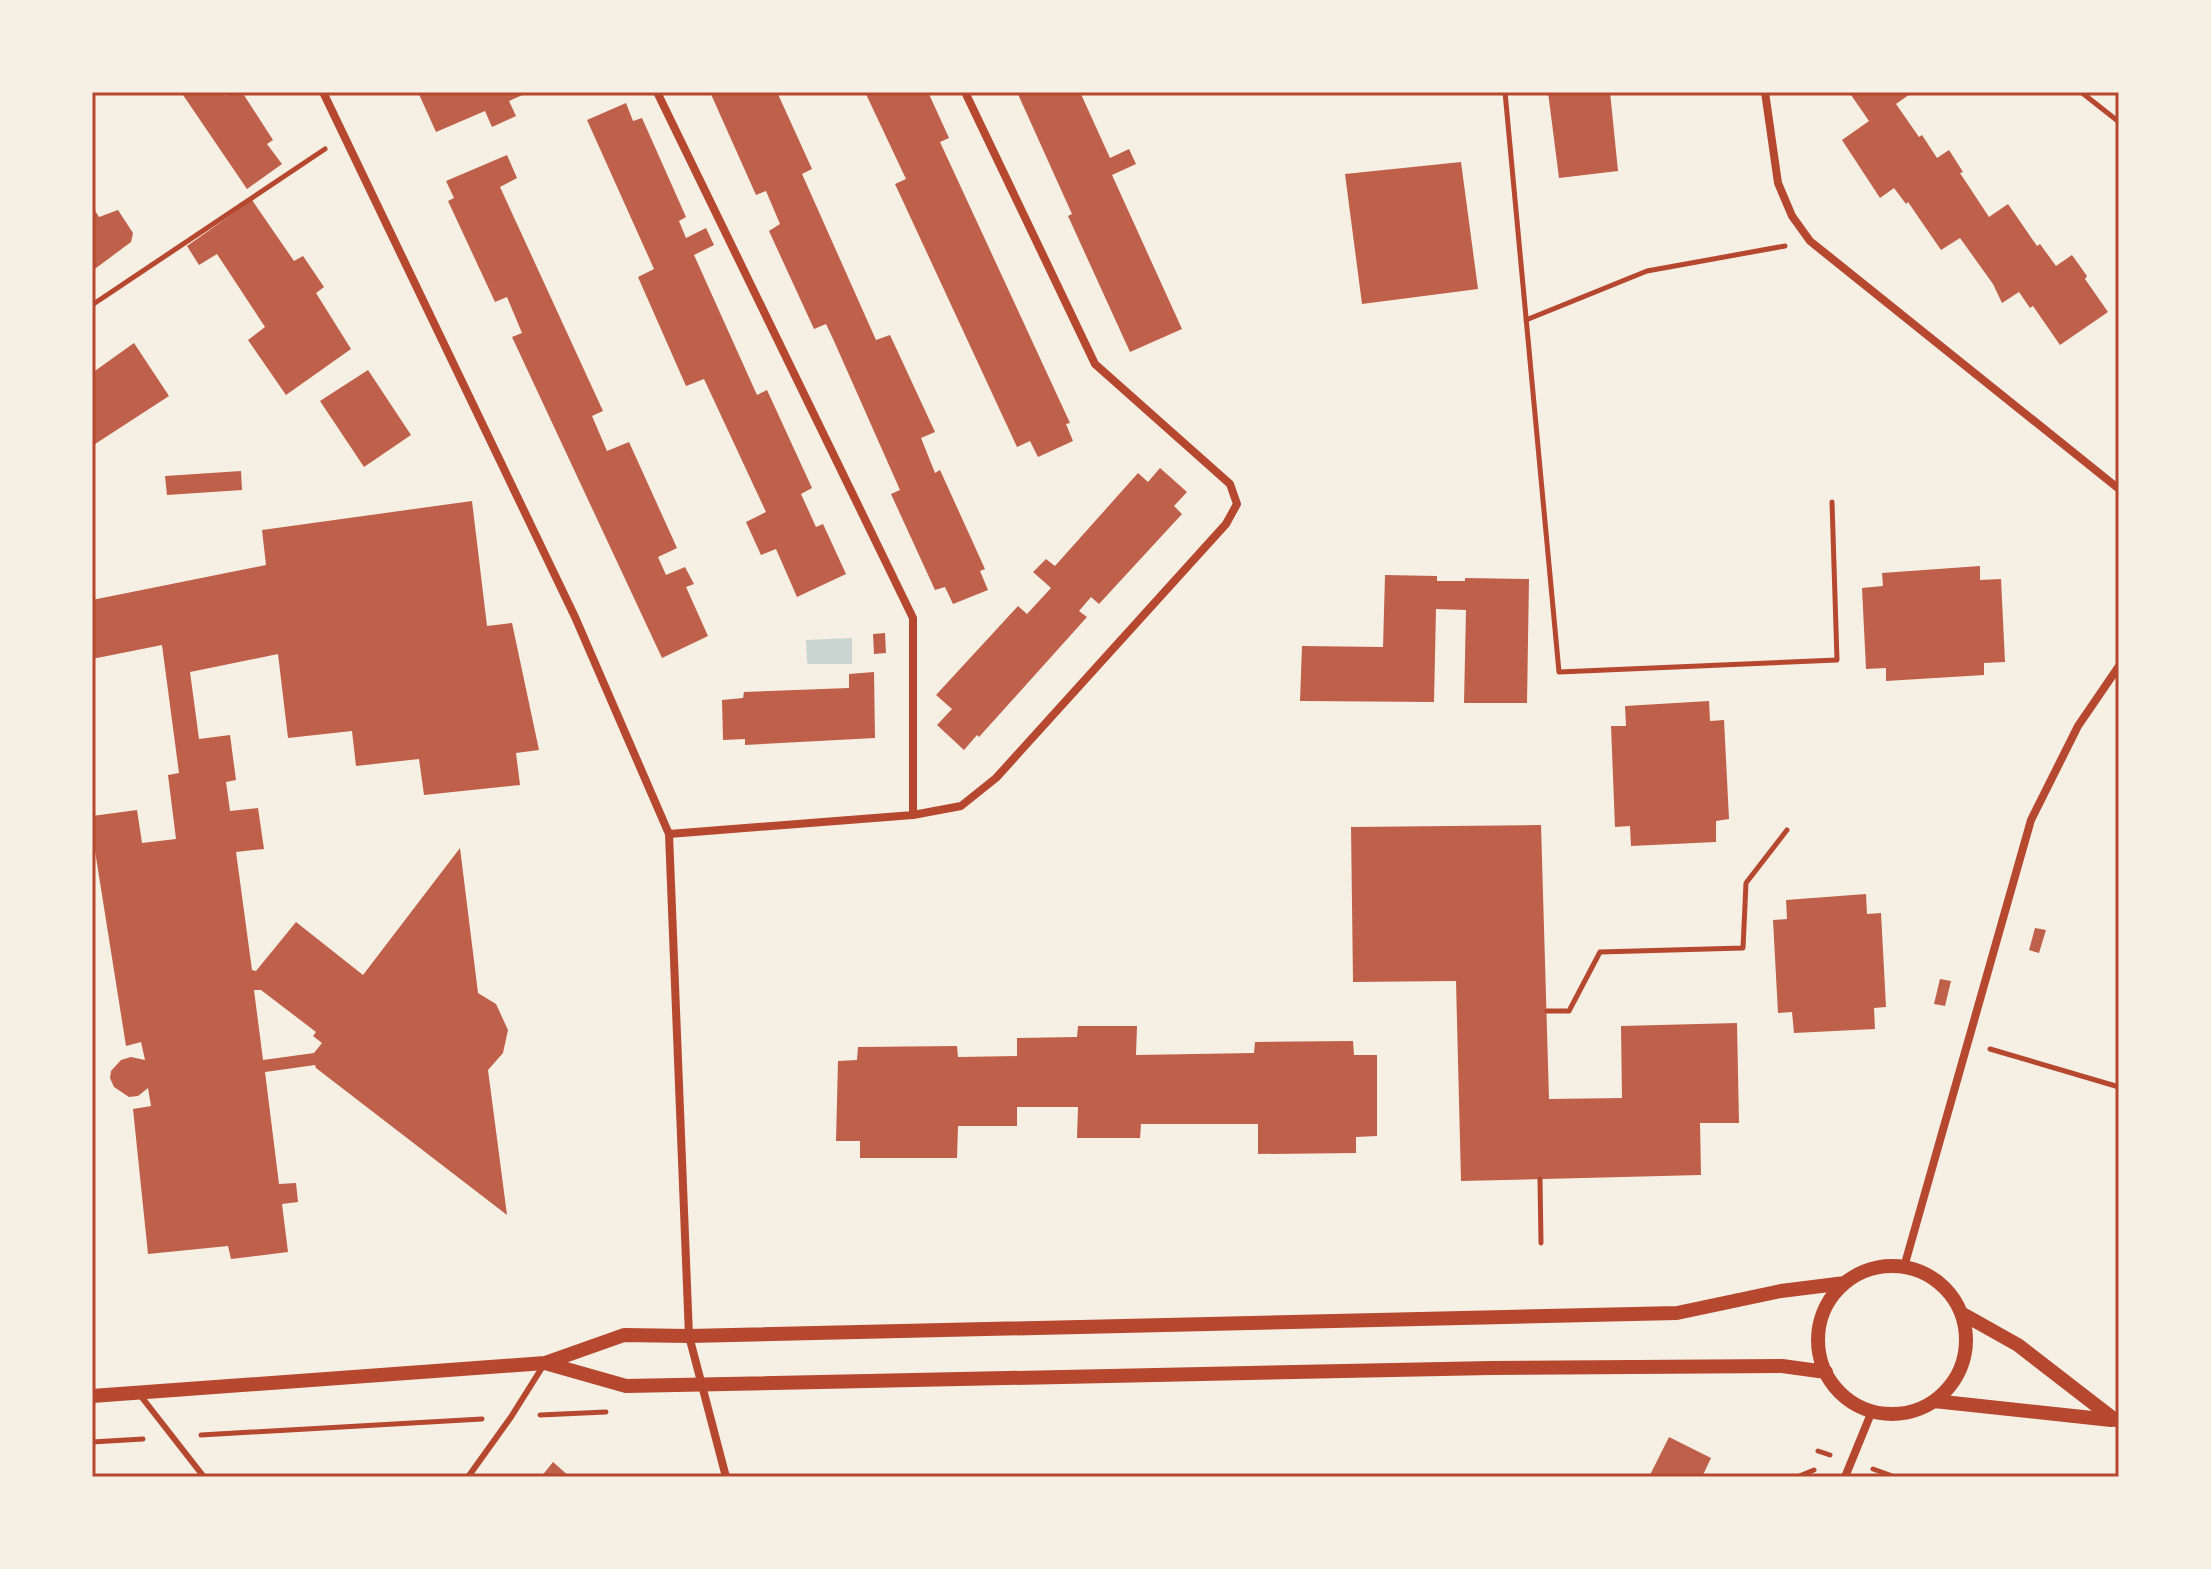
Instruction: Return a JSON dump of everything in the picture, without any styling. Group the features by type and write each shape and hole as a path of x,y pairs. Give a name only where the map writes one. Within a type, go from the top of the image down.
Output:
{"street":[{"path":"323,92 575,617 669,834 689,1336 726,1477"},
{"path":"657,92 913,618 913,815"},
{"path":"669,834 913,815 961,806 996,778 1226,524 1237,504 1230,484 1095,364 965,92"},
{"path":"1765,92 1778,183 1792,216 1810,241 2119,489"},
{"path":"1904,1267 2031,820 2078,726 2119,666"},
{"path":"1891,1265 1904,1267 1932,1277 1948,1290 1961,1313 1966,1349 1961,1369 1950,1387 1934,1401 1915,1411 1894,1414 1872,1411 1854,1403 1837,1389 1826,1372 1819,1351 1819,1330 1824,1310 1845,1283 1870,1269 1891,1265"},
{"path":"92,1396 545,1363 624,1335 1677,1313 1781,1291 1845,1283"},
{"path":"1961,1313 2018,1345 2117,1421"},
{"path":"545,1363 626,1386 1506,1368 1782,1366 1826,1372"},
{"path":"1934,1401 2117,1421"},
{"path":"1845,1477 1872,1411"}],"lane":[{"path":"468,1477 545,1363"},
{"path":"137,1392 204,1477"}],"path":[{"path":"1505,92 1559,672 1837,660 1832,502"},
{"path":"2081,92 2119,122"},
{"path":"92,305 343,138"},
{"path":"1526,320 1647,271 1810,241"},
{"path":"1547,1011 1569,1011 1600,952 1743,948 1746,883 1787,830"},
{"path":"1968,1043 2119,1087"},
{"path":"1540,1179 1541,1243"},
{"path":"92,1442 615,1411"},
{"path":"1797,1477 1814,1470"}],"shaded area":[{"path":"852,638 852,664 808,664 806,640"}],"building":[{"path":"181,92 223,92 226,96 230,92 242,92 273,140 267,144 282,164 247,189"},
{"path":"418,92 529,92 509,101 516,116 492,127 485,111 436,132"},
{"path":"710,92 777,92 812,169 802,174 876,340 890,335 935,432 921,438 935,473 940,470 985,569 980,571 988,590 953,604 945,587 935,590 891,494 900,490 834,341 826,324 814,329 769,231 780,224 766,191 756,195"},
{"path":"865,92 928,92 949,138 940,142 1070,423 1066,424 1073,441 1038,457 1030,441 1017,447 895,184 906,179"},
{"path":"1017,92 1080,92 1110,158 1129,149 1136,164 1112,175 1182,329 1130,352 1068,216 1072,214"},
{"path":"1548,92 1610,92 1618,171 1559,178"},
{"path":"1849,92 1913,92 1896,104 1937,158 1949,150 1989,217 2008,204 2037,246 2040,244 2056,266 2072,255 2108,312 2060,345 2033,306 2030,308 2019,292 2002,303 1993,284 1960,238 1941,250 1908,202 1906,204 1894,188 1880,198 1842,140 1869,121"},
{"path":"626,103 633,121 642,118 686,217 679,221 686,238 706,228 714,245 694,255 757,395 767,390 812,488 801,494 816,527 823,524 846,574 797,597 776,549 761,555 746,522 766,512 704,379 686,386 638,277 654,269 587,120"},
{"path":"507,155 517,178 500,187 603,411 592,416 607,451 629,442 677,548 658,557 666,575 685,567 694,584 686,587 708,636 662,658 512,337 522,333 507,297 495,302 448,201 454,198 446,181"},
{"path":"1461,162 1478,289 1362,304 1345,174"},
{"path":"252,200 294,261 303,256 324,287 316,293 351,349 286,395 248,340 265,327 217,254 199,265 187,246"},
{"path":"92,206 99,217 118,210 133,233 131,242 92,271"},
{"path":"134,343 169,396 92,446 92,373"},
{"path":"368,370 411,435 364,467 320,401"},
{"path":"1160,468 1187,492 1174,506 1182,514 1099,604 1091,597 1079,611 1087,617 964,750 937,725 952,709 936,695 1018,606 1027,614 1051,588 1033,572 1046,559 1055,566 1138,473 1148,482"},
{"path":"241,471 242,490 167,495 165,476"},
{"path":"472,501 487,626 512,623 539,750 516,753 520,785 424,795 419,759 356,766 352,731 288,738 278,654 190,672 199,739 230,735 236,780 226,782 230,811 258,808 264,849 236,852 252,970 256,971 296,922 363,975 460,848 478,993 496,1004 508,1030 503,1053 488,1070 507,1215 315,1065 265,1072 279,1184 296,1183 298,1202 282,1204 288,1252 231,1259 228,1246 148,1254 133,1109 151,1106 148,1088 138,1096 129,1097 114,1087 110,1078 111,1071 121,1060 131,1057 145,1060 141,1042 126,1046 92,816 137,810 142,843 176,839 168,775 179,773 162,645 92,659 92,600 266,565 262,530","holes":["254,990 261,990 316,1032 313,1036 322,1043 314,1053 263,1060"]},
{"path":"1980,566 1980,580 2001,579 2005,662 1984,663 1984,675 1886,681 1886,668 1866,669 1862,588 1883,586 1882,573"},
{"path":"1385,575 1437,576 1437,581 1529,579 1527,703 1464,703 1466,610 1436,609 1434,702 1300,701 1302,646 1383,647"},
{"path":"885,633 886,653 874,654 873,634"},
{"path":"874,672 875,738 745,745 745,739 723,740 722,700 743,698 744,692 849,688 849,674"},
{"path":"1709,701 1710,721 1724,720 1729,819 1716,821 1716,842 1631,846 1630,826 1615,827 1611,726 1626,726 1625,706"},
{"path":"1541,825 1549,1099 1622,1098 1621,1026 1737,1023 1739,1123 1700,1123 1701,1175 1461,1181 1456,981 1353,982 1351,827"},
{"path":"1866,894 1867,914 1881,913 1886,1007 1874,1008 1875,1029 1794,1033 1792,1012 1778,1013 1773,920 1787,919 1786,900"},
{"path":"2035,928 2046,930 2039,953 2029,950"},
{"path":"1940,979 1951,981 1945,1006 1934,1004"},
{"path":"1078,1026 1137,1026 1136,1055 1254,1053 1255,1042 1353,1041 1354,1055 1377,1055 1377,1136 1356,1137 1356,1153 1258,1154 1258,1124 1141,1124 1140,1138 1077,1138 1078,1107 1017,1107 1017,1126 958,1126 957,1158 860,1158 860,1141 836,1141 838,1061 857,1060 858,1047 957,1046 958,1057 1017,1056 1017,1038 1077,1037"},
{"path":"1669,1437 1711,1458 1702,1477 1649,1477"},
{"path":"553,1462 570,1477 541,1477"}]}
